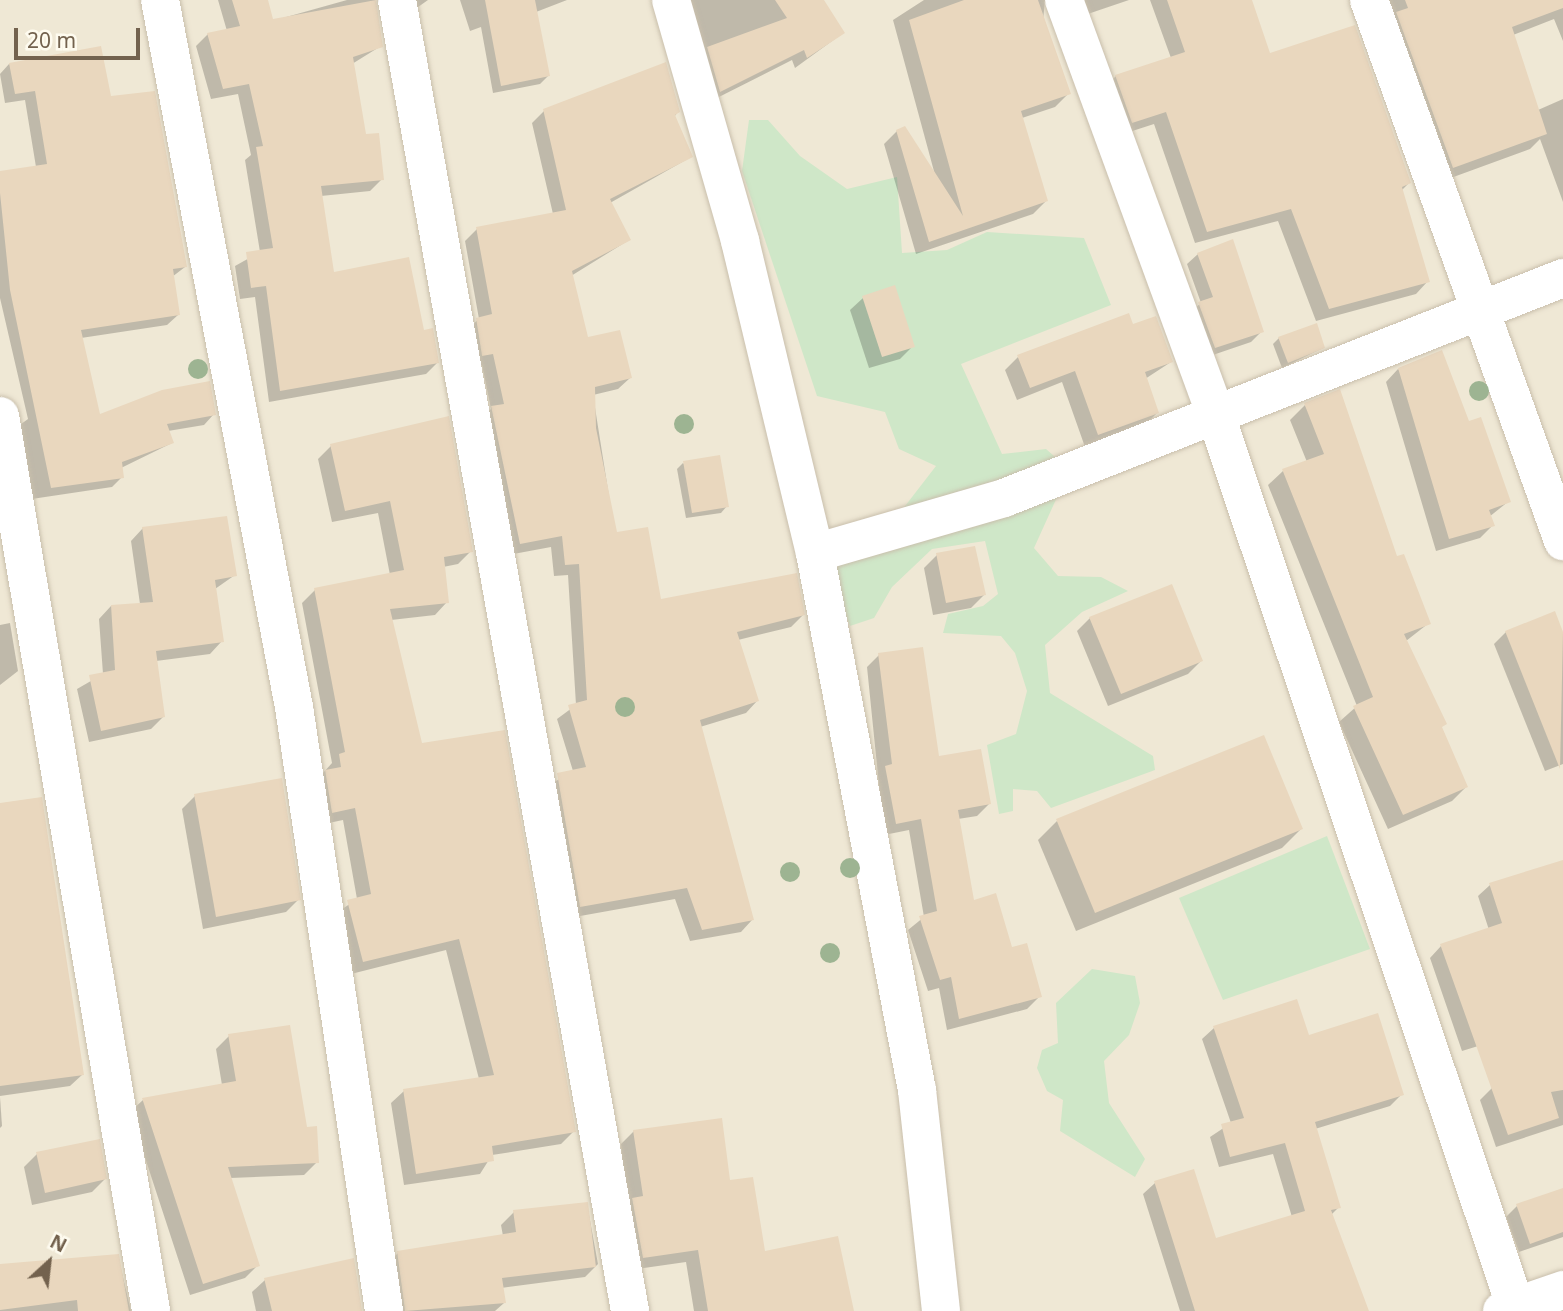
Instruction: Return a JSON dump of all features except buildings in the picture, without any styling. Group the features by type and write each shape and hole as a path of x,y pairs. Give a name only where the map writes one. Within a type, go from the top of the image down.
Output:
{"street":[{"path":"160,0 294,707 384,1311"},
{"path":"397,0 630,1311"},
{"path":"671,0 740,241 815,553 917,1090 941,1311"},
{"path":"1064,0 1216,416 1512,1309 1563,1290"},
{"path":"1369,0 1563,541"},
{"path":"815,553 1004,498 1563,278"},
{"path":"0,416 151,1311"}],"shaded area":[{"path":"0,0 1563,0 1563,1311 0,1311"}],"green space":[{"path":"749,120 768,120 800,156 847,189 897,177 902,253 947,250 987,232 1084,238 1111,305 961,364 1002,454 1046,449 1062,463 902,510 936,466 899,449 885,412 817,396 742,171"},
{"path":"1063,484 1034,548 1058,576 1101,577 1128,591 1082,612 1045,645 1050,693 1153,756 1155,770 1051,808 1037,791 1013,789 1013,811 999,814 987,745 1016,734 1027,691 1015,653 1001,636 943,633 948,614 983,606 998,594 985,541 932,549 892,587 874,618 850,626 824,558"},
{"path":"1327,836 1370,949 1223,1000 1179,898"},
{"path":"1092,969 1135,976 1140,1003 1129,1035 1104,1061 1109,1103 1145,1159 1135,1177 1060,1131 1063,1100 1047,1091 1037,1068 1042,1050 1058,1043 1056,1003"}]}
